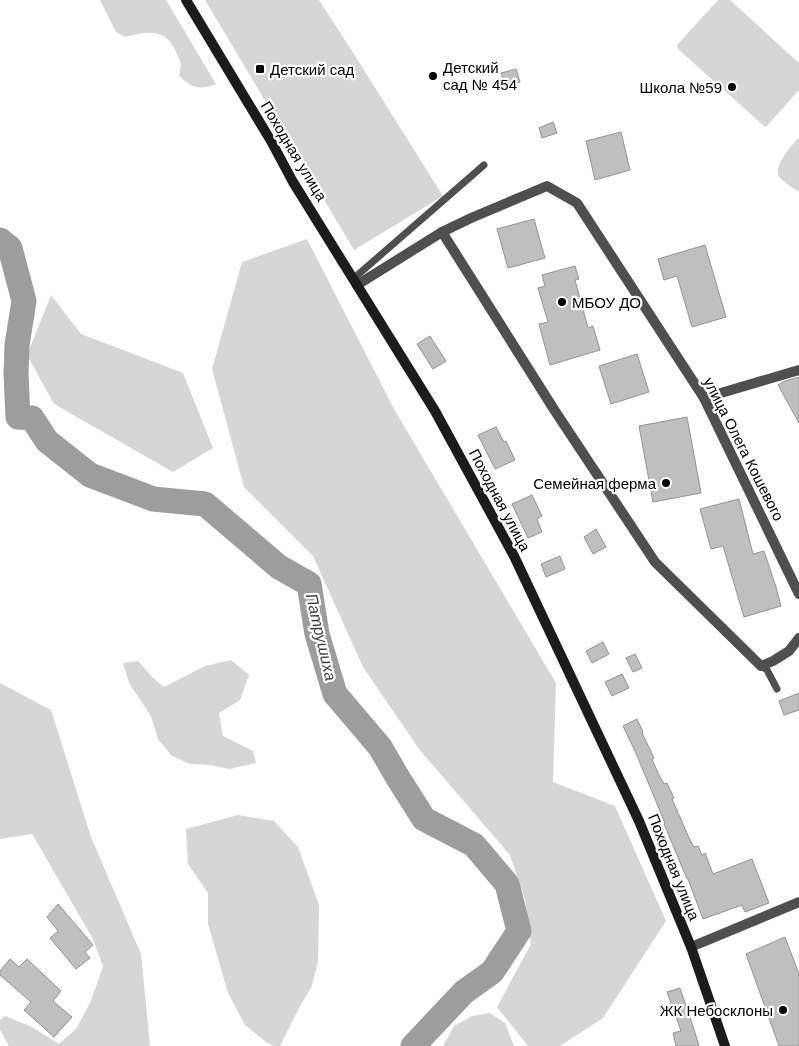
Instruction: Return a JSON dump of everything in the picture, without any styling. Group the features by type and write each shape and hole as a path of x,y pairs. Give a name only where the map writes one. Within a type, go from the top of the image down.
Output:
{"main road":[{"name":"Походная улица","path":"186,0 271,141 293,182 435,411 514,556 639,821 690,947 725,1046"}],"street":[{"name":"улица Олега Кошевого","path":"355,282 442,232 547,186 577,203 704,398 799,594"},
{"path":"442,232 555,411 655,562 761,666 789,652 799,638"},
{"path":"704,398 799,370"},
{"path":"690,947 799,902"}],"lane":[{"path":"355,282 484,165"},
{"path":"761,666 767,670 777,690"}],"shaded area":[{"path":"100,0 166,0 216,84 196,87 183,80 179,75 180,63 176,52 172,44 162,35 141,33 125,37 116,32"},
{"path":"205,0 319,0 443,196 354,250"},
{"path":"718,0 730,0 799,63 799,90 767,126 764,126 678,49 677,45"},
{"path":"799,137 799,192 780,178 778,168"},
{"path":"307,239 394,409 556,683 553,782 615,806 666,921 603,1018 560,1046 528,1046 497,1007 531,944 525,900 510,855 419,749 363,667 313,556 244,487 212,369 242,262"},
{"path":"51,295 81,334 183,373 213,448 173,472 54,404 27,355"},
{"path":"231,660 249,675 240,700 219,713 223,736 253,751 256,763 230,769 190,764 172,756 158,739 151,716 129,683 123,663 138,661 164,687 205,666"},
{"path":"0,683 51,710 91,837 141,954 150,1046 9,1046 0,1030 0,1020 5,1016 32,1027 59,1044 76,1029 91,1001 103,966 93,939 32,834 0,839"},
{"path":"238,815 274,821 298,847 319,905 318,962 311,988 280,1046 274,1046 266,1042 245,1025 228,993 208,924 208,893 188,864 186,829"},
{"path":"490,1013 505,1023 514,1046 443,1046 454,1026 472,1016"}],"building":[{"path":"516,69 520,82 505,86 501,73"},
{"path":"553,122 557,133 542,138 539,128"},
{"path":"621,132 630,170 595,180 586,141"},
{"path":"534,219 545,258 508,268 497,229"},
{"path":"705,245 726,317 692,327 677,276 664,280 658,259"},
{"name":"МБОУ ДО","path":"575,266 579,279 575,280 588,328 593,326 600,350 550,365 539,324 548,322 538,288 545,286 542,275"},
{"path":"430,336 446,361 433,369 417,344"},
{"path":"637,354 649,392 611,404 599,366"},
{"path":"799,377 799,423 778,385"},
{"path":"687,417 701,493 653,502 639,426"},
{"path":"496,427 504,442 506,441 515,460 495,469 478,435"},
{"path":"532,495 542,516 537,519 542,532 528,538 512,504"},
{"path":"739,499 753,554 764,551 781,606 744,617 723,546 711,549 700,509"},
{"path":"596,529 606,547 593,554 584,537"},
{"path":"560,556 565,569 546,577 541,564"},
{"path":"603,642 609,654 592,663 586,651"},
{"path":"635,654 642,668 633,672 626,658"},
{"path":"622,674 629,688 612,696 605,682"},
{"path":"799,693 799,710 784,715 779,701"},
{"path":"637,719 654,758 652,759 658,773 664,784 667,783 690,840 694,847 698,846 702,855 705,853 713,874 752,859 769,903 745,912 742,905 703,919 665,823 623,726"},
{"path":"58,904 93,945 85,952 90,958 76,969 50,938 58,931 47,917"},
{"name":"ЖК Небосклоны","path":"785,937 799,974 799,1046 779,1046 746,954"},
{"path":"10,959 19,967 27,959 61,991 53,1001 72,1017 54,1037 24,1010 31,1002 0,975 0,971"},
{"path":"680,988 699,1046 676,1046 673,1033 681,1031 667,992"}],"waterway":[{"name":"Патрушиха","path":"0,240 10,248 24,301 17,345 18,417 32,418 47,441 90,475 153,499 205,504 279,567 309,584 317,634 335,694 380,747 424,819 474,845 507,884 519,931 492,972 464,992 413,1046"}],"place":[{"name":"Детский сад","path":"260,69"},
{"name":"Детский сад № 454","path":"433,76"},
{"name":"Школа №59","path":"732,87"},
{"name":"МБОУ ДО","path":"562,302"},
{"name":"Семейная ферма","path":"666,483"},
{"name":"ЖК Небосклоны","path":"783,1010"}]}
